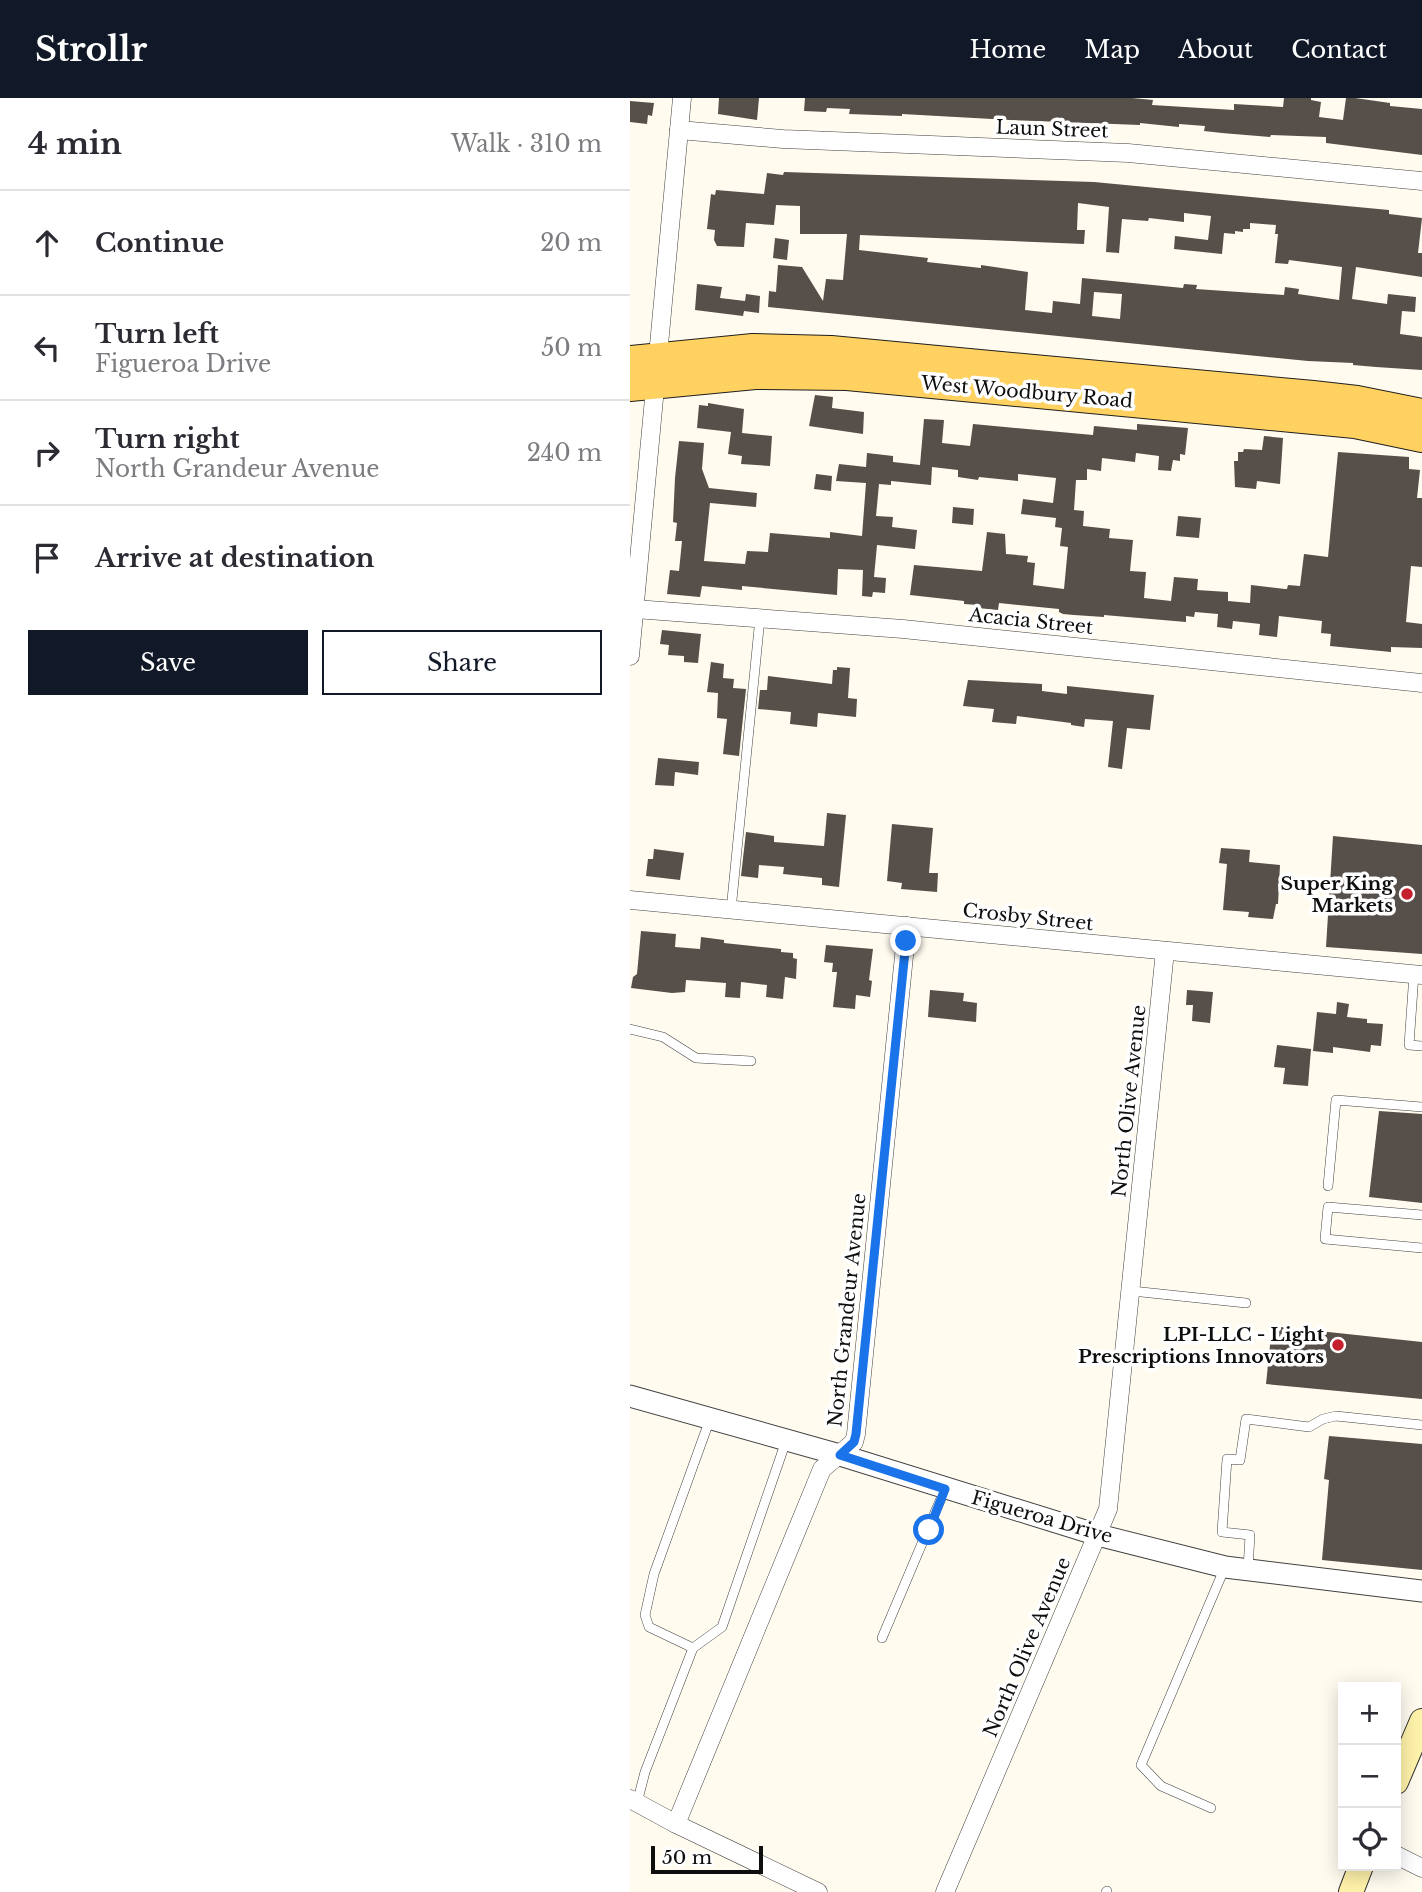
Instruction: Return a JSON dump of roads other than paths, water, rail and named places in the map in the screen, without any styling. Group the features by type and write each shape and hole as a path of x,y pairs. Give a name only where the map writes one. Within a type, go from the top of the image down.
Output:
{"main road":[{"name":"West Woodbury Road","path":"630,360 754,348 831,349 1313,395 1357,400 1422,413"},
{"name":"West Woodbury Road","path":"643,386 755,375 847,376 1346,423 1422,438"},
{"path":"1401,1770 1422,1721"},
{"path":"1351,1892 1359,1871"}],"street":[{"path":"630,656 635,609 643,386 659,356 682,98"},
{"name":"Laun Street","path":"679,130 783,139 1128,153 1422,181"},
{"name":"Acacia Street","path":"635,609 903,629 1422,683"},
{"name":"Crosby Street","path":"630,900 1418,975"},
{"name":"North Grandeur Avenue","path":"676,1824 822,1469 854,1442 908,926"},
{"name":"North Olive Avenue","path":"945,1892 1108,1509 1165,951"},
{"name":"Figueroa Drive","path":"630,1396 840,1455 1098,1535 1225,1567 1422,1591"},
{"path":"634,1801 797,1887 818,1892"},
{"path":"1401,1858 1422,1868"}],"lane":[{"path":"731,910 760,618"},
{"path":"1418,975 1409,1045 1422,1046"},
{"path":"630,1029 663,1037 696,1058 751,1061"},
{"path":"1328,1186 1336,1100 1422,1107"},
{"path":"1422,1215 1328,1207 1325,1239 1422,1248"},
{"path":"1132,1291 1246,1303"},
{"path":"1248,1571 1250,1535 1222,1532 1227,1459 1240,1460 1247,1419 1309,1427 1323,1419 1336,1416 1422,1425"},
{"path":"693,1648 649,1627 645,1615 654,1574 710,1417"},
{"path":"634,1801 693,1648 722,1627 786,1441"},
{"path":"882,1639 945,1489"},
{"path":"1210,1808 1161,1786 1141,1765 1225,1567"}],"place":[{"name":"Super King Markets","path":"1407,894"},
{"name":"LPI-LLC - Light Prescriptions Innovators","path":"1338,1345"}]}
